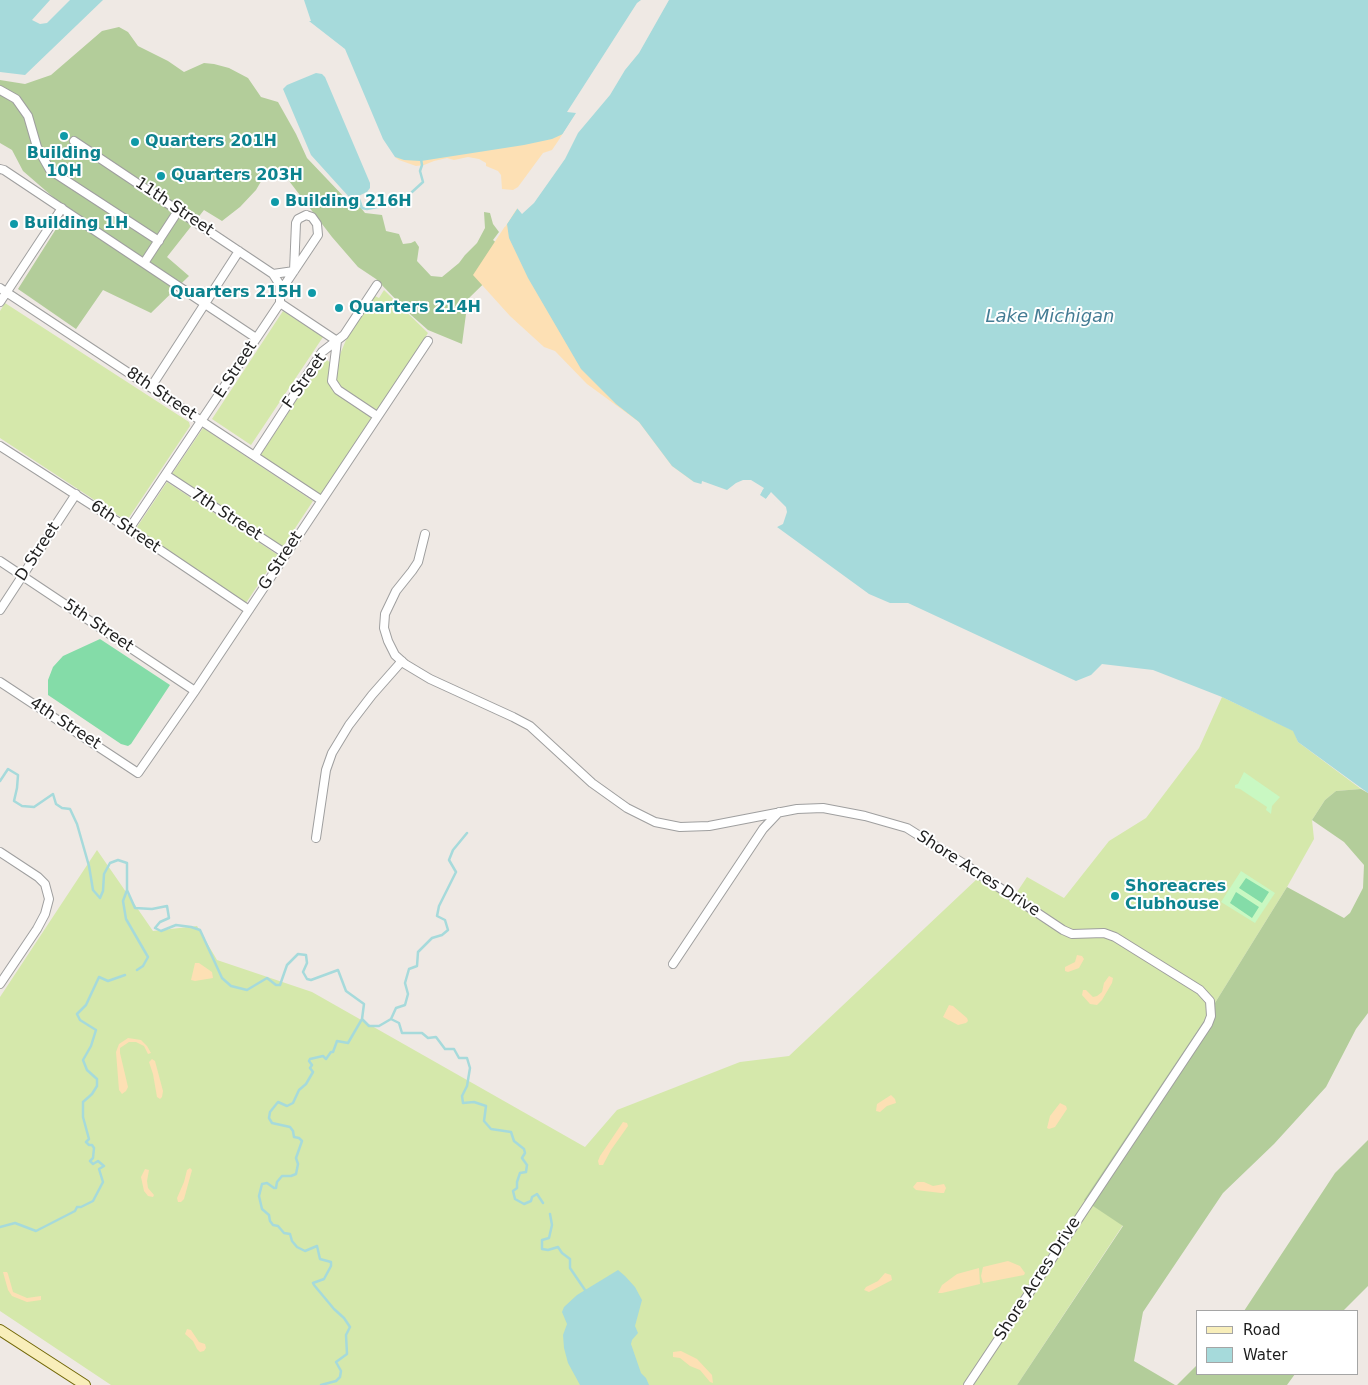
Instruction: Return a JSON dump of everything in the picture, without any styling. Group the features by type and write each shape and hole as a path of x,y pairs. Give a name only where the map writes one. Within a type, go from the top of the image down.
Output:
{"main road":[{"path":"0,1330 85,1385"}],"street":[{"path":"0,90 16,99 28,116 37,147 50,170 159,241"},
{"name":"11th Street","path":"74,141 274,274"},
{"path":"0,169 62,208 256,338"},
{"path":"0,302 3,290 62,208"},
{"path":"144,263 178,211"},
{"path":"280,292 294,272 318,235 317,224 310,216 306,215 300,217 296,223 294,272"},
{"path":"151,387 239,251"},
{"path":"294,272 274,274 278,280 280,303 337,341 332,381 338,390 377,416"},
{"name":"F Street","path":"254,455 322,352 344,335 377,285"},
{"name":"8th Street","path":"3,290 321,500"},
{"name":"E Street","path":"129,530 280,303"},
{"name":"G Street","path":"130,767 138,773 195,691 428,340"},
{"name":"6th Street","path":"0,446 76,494 248,610"},
{"name":"7th Street","path":"166,475 286,554"},
{"name":"D Street","path":"0,610 76,494"},
{"name":"Shore Acres Drive","path":"425,534 418,562 396,591 385,614 384,628 395,655 430,679 513,716 530,726 608,795 641,817 669,826 693,827 779,812 823,808 865,816 907,828 953,856 1063,930 1072,934 1104,933 1115,937 1200,990 1210,1001 1211,1016 1208,1024 968,1385"},
{"name":"5th Street","path":"0,561 195,691"},
{"path":"316,838 326,770 332,753 349,725 402,661"},
{"name":"4th Street","path":"0,682 130,767"},
{"path":"673,964 763,829 779,812"},
{"path":"0,852 38,877 45,884 49,899 37,929 0,984"}],"green space":[{"path":"119,27 128,32 138,46 168,61 184,72 204,63 229,68 248,78 261,97 278,102 307,158 346,199 357,203 365,213 382,215 386,231 399,234 403,244 415,241 419,247 417,261 431,276 442,277 459,263 477,243 485,228 484,212 490,213 493,224 499,232 493,240 512,256 468,299 462,344 428,330 376,279 358,267 332,237 286,177 273,168 267,171 256,190 240,207 222,221 204,210 167,257 189,276 151,313 103,290 76,329 18,289 68,210 23,171 12,150 0,143 0,80 25,84 51,75 102,31"},
{"path":"384,290 428,333 376,412 339,388 335,379 338,359 346,340 375,296 379,298"},
{"path":"5,303 189,422 190,426 128,519 125,520 0,438 0,311"},
{"path":"283,311 323,337 251,445 212,419"},
{"path":"324,358 331,363 328,379 333,391 372,417 320,496 260,456"},
{"path":"203,428 313,501 282,548 172,474"},
{"path":"167,482 278,555 246,603 135,530"},
{"path":"100,639 170,685 128,746 121,744 48,695 48,680 53,667 63,656"},
{"path":"1222,697 1294,731 1298,742 1361,789 1336,791 1325,800 1312,820 1314,839 1287,887 1205,1019 1085,1200 1123,1225 1017,1385 111,1385 0,1311 0,997 97,850 153,931 197,926 217,960 312,992 585,1147 617,1110 740,1062 789,1056 978,878 1011,901 1027,877 1064,898 1109,841 1146,818 1199,748"},
{"path":"1244,772 1280,797 1272,806 1271,814 1266,810 1267,807 1240,789 1235,788"},
{"path":"1361,789 1368,793 1368,1013 1356,1029 1326,1087 1274,1144 1223,1193 1143,1312 1134,1361 1175,1385 1017,1385 1123,1226 1084,1200 1205,1019 1287,887 1344,918 1350,913 1363,888 1364,865 1344,842 1312,820 1325,800 1336,791"},
{"path":"1241,871 1275,893 1255,923 1221,902"},
{"path":"1246,878 1269,892 1262,903 1239,888"},
{"path":"1236,892 1259,907 1252,918 1230,903"},
{"path":"1368,1140 1368,1286 1344,1310 1245,1310 1335,1173"},
{"path":"1196,1366 1196,1375 1294,1375 1287,1385 1177,1385"}],"sand":[{"path":"577,113 552,150 543,153 518,187 513,190 502,189 501,175 498,171 486,166 486,163 479,159 468,157 454,160 447,158 416,166 395,157"},
{"path":"517,208 694,482 672,466 639,422 587,384 555,351 544,347 510,316 473,275"},
{"path":"1077,955 1082,956 1084,959 1079,968 1068,972 1065,971 1065,967 1075,962"},
{"path":"195,963 199,963 212,972 213,978 191,980"},
{"path":"1109,976 1113,978 1112,983 1102,1000 1097,1005 1090,1004 1082,995 1083,990 1086,990 1093,997 1097,996 1102,992 1104,983"},
{"path":"949,1005 953,1006 968,1021 958,1025 943,1017"},
{"path":"128,1038 141,1040 151,1053 148,1054 144,1046 136,1042 129,1042 120,1048 128,1087 122,1094 119,1090 116,1052 119,1044"},
{"path":"152,1059 155,1061 163,1091 160,1099 157,1097 149,1062"},
{"path":"891,1095 896,1103 887,1106 880,1112 876,1111 877,1104"},
{"path":"1060,1103 1066,1106 1067,1109 1055,1127 1049,1129 1047,1128 1050,1116"},
{"path":"623,1122 627,1123 628,1126 603,1165 599,1165 600,1156"},
{"path":"190,1168 192,1170 184,1199 178,1202 177,1198 187,1170"},
{"path":"145,1169 149,1170 148,1188 154,1195 153,1197 148,1196 144,1191 141,1177"},
{"path":"917,1182 924,1182 933,1186 944,1184 946,1188 944,1193 916,1190 913,1187"},
{"path":"1008,1261 1020,1266 1025,1273 1024,1275 983,1283 981,1276 983,1267"},
{"path":"979,1268 980,1284 938,1293 942,1285 957,1274"},
{"path":"3,1272 8,1274 13,1292 27,1298 41,1296 41,1300 27,1302 12,1296 8,1290"},
{"path":"885,1273 891,1275 892,1280 869,1292 864,1290 878,1281"},
{"path":"187,1329 191,1330 199,1342 205,1344 206,1348 204,1351 200,1352 193,1341 185,1334"},
{"path":"681,1351 697,1359 712,1375 713,1383 700,1370 690,1366 680,1358 673,1357 673,1352"}],"water":[{"path":"0,0 50,0 32,20 40,24 47,23 70,0 103,0 25,75 0,72"},
{"name":"Lake Michigan","path":"295,0 1368,0 1368,793 1298,742 1293,731 1222,697 1153,670 1102,664 1091,675 1076,681 908,603 890,603 869,594 777,527 786,513 769,495 766,499 760,495 762,491 746,484 727,491 694,482 672,466 639,422 616,404 581,369 528,278 509,238 507,224 627,45 623,43 563,134 552,139 524,145 421,161 404,160 395,157 383,139 345,49 309,21"},
{"path":"316,73 322,74 325,77 370,183 370,188 367,192 354,198 349,197 311,155 283,89 287,85"},
{"path":"618,1270 635,1287 642,1300 635,1326 638,1333 631,1344 641,1373 649,1385 580,1385 568,1363 564,1348 563,1335 567,1324 562,1312 564,1307 577,1295"}],"pier":[{"path":"293,0 304,0 311,21 304,18"},
{"path":"641,0 669,0 639,53 625,70 610,95 578,133 565,159 534,203 522,214 517,208 505,227 504,224 563,136 560,138 576,113 567,112 637,3"},
{"path":"743,480 751,480 764,488 758,497 759,492 746,487 727,494 701,486 702,481 727,490"},
{"path":"771,492 786,507 787,512 783,524 777,527 775,526 783,513 774,501 769,498 768,501 766,499"}],"waterway":[{"path":"412,192 423,182 420,171 421,159"},
{"path":"358,196 362,208 367,209 404,202"},
{"path":"0,781 8,769 18,775 14,801 22,806 34,807 53,794 56,804 62,808 70,809 77,824 89,866 93,890 100,898 103,891 104,874 110,863 118,860 127,863 127,890 123,901 126,919 148,957 143,966 137,970"},
{"path":"391,1019 396,1008 405,1005 408,994 405,983 409,969 417,966 418,952 432,938 442,935 448,930 445,920 437,916 439,906 456,872 449,860 453,850 467,833"},
{"path":"127,890 135,908 152,909 167,906 169,918 160,922 155,928 161,931 176,925 200,930 222,978 231,986 247,990 267,978 276,985 280,985 287,965 298,954 306,955 307,963 303,972 307,979 311,980 338,970 346,991 364,1004 362,1019 348,1043 337,1041 333,1052 326,1059 323,1056 310,1059 309,1061 312,1065 310,1068 313,1072 306,1084 299,1090 293,1103 287,1106 278,1102 270,1112 269,1118 272,1123 290,1127 294,1137 302,1141 296,1158 298,1164 296,1174 282,1176 277,1182 276,1188 267,1183 262,1184 259,1196 262,1209 269,1215 273,1225 278,1226 284,1233 290,1234 292,1241 297,1247 305,1251 317,1246 320,1259 331,1262 331,1266 324,1279 313,1283 350,1327 346,1335 347,1354 336,1362 341,1371 340,1377 336,1381 321,1385"},
{"path":"0,1227 15,1223 36,1231 75,1211 77,1207 93,1201 103,1182 99,1169 104,1166 98,1161 93,1164 90,1161 93,1158 94,1148 86,1142 89,1139 83,1117 83,1102 92,1094 97,1086 97,1079 87,1070 83,1060 91,1046 96,1030 80,1020 77,1014 86,1005 99,977 108,981 125,975"},
{"path":"362,1019 369,1026 379,1026 391,1019 399,1023 402,1033 422,1033 428,1038 436,1037 445,1049 454,1049 459,1058 467,1058 470,1068 467,1086 462,1096 463,1103 474,1102 486,1106 484,1121 491,1129 511,1132 514,1141 524,1149 525,1153 522,1158 527,1165 526,1172 520,1173 517,1188 513,1191 515,1199 524,1204 531,1201 532,1197 537,1194 543,1203"},
{"path":"550,1214 552,1225 549,1238 542,1240 542,1249 548,1250 558,1247 570,1259 570,1268 585,1290"}],"place":[{"name":"Building 10H","path":"64,136"},
{"name":"Quarters 201H","path":"135,142"},
{"name":"Quarters 203H","path":"161,176"},
{"name":"Building 216H","path":"275,202"},
{"name":"Building 1H","path":"14,224"},
{"name":"Quarters 215H","path":"312,293"},
{"name":"Quarters 214H","path":"339,308"},
{"name":"Shoreacres Clubhouse","path":"1115,896"}]}
